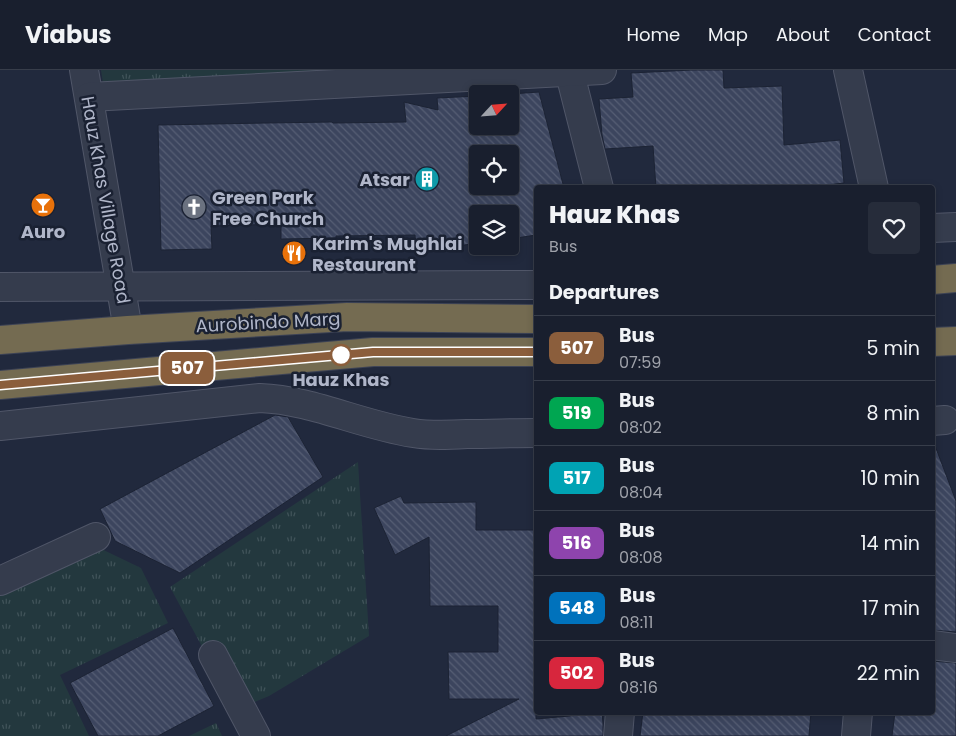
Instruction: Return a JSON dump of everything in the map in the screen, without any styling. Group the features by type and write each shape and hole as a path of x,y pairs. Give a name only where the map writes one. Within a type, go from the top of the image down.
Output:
{"highway":[{"path":"935,280 956,278"},
{"name":"Aurobindo Marg","path":"0,340 128,330 347,317 534,319"},
{"path":"935,342 956,341"},
{"name":"Aurobindo Marg","path":"0,385 373,352 534,352"}],"street":[{"name":"Hauz Khas Village Road","path":"84,70 128,330"},
{"path":"89,97 602,70"},
{"path":"848,70 873,185"},
{"path":"570,71 598,185"},
{"path":"935,228 956,227"},
{"path":"0,287 534,285"},
{"path":"0,426 260,398 298,403 383,427 412,433 438,435 534,433"},
{"path":"0,581 96,537"},
{"path":"935,645 956,648"},
{"path":"213,655 256,736"},
{"path":"618,736 620,715"},
{"path":"856,736 858,715"}],"green space":[{"path":"101,70 375,70 103,83"},
{"path":"358,462 369,636 269,696 236,710 170,587"},
{"path":"91,544 141,568 168,623 60,675 89,736 0,736 0,588"},
{"path":"216,723 222,736 189,736"}],"building":[{"path":"723,70 724,88 782,86 784,145 840,140 844,183 826,185 656,185 653,146 605,149 599,99 633,97 631,73"},
{"path":"539,92 563,185 534,185 534,235 519,238 519,205 469,205 469,244 451,247 452,249 416,249 415,235 281,239 281,224 211,226 212,249 161,250 158,125 406,122 404,102 438,110 437,98 469,96 469,135 519,135 519,93"},
{"path":"275,415 288,417 323,477 180,573 115,541 100,509"},
{"path":"935,446 956,501 956,632 935,630"},
{"path":"401,496 404,503 476,502 476,530 534,530 534,715 536,715 536,719 602,715 603,736 446,736 519,699 449,699 448,652 498,652 498,606 430,606 429,537 395,555 374,508"},
{"path":"173,628 214,706 158,736 98,736 70,683"},
{"path":"935,661 956,663 956,736 892,736 895,715 935,715"},
{"path":"643,715 811,715 809,736 640,736"}],"bus line":[{"name":"507","path":"0,385 373,352 534,352"}],"place":[{"name":"Atsar","path":"427,179"},
{"name":"Auro","path":"43,205"},
{"name":"Green Park Free Church","path":"194,207"},
{"name":"Karim's Mughlai Restaurant","path":"294,253"},
{"name":"Hauz Khas","path":"341,355"}]}
